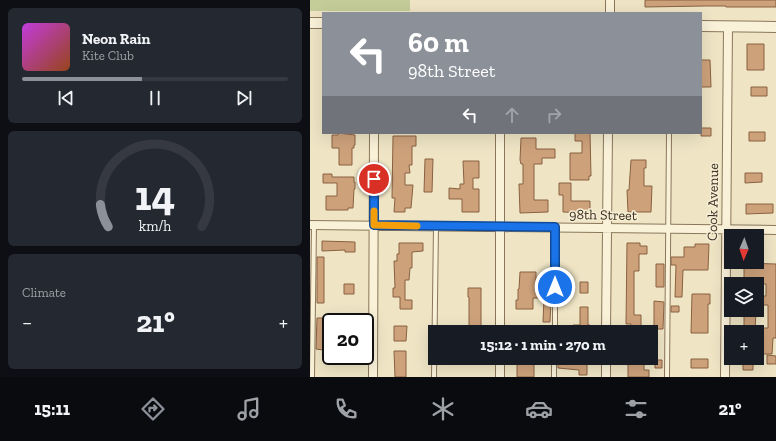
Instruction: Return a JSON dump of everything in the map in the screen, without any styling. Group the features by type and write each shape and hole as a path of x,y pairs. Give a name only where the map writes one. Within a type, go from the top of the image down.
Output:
{"street":[{"path":"610,0 610,12"},
{"path":"310,23 322,23"},
{"path":"702,26 776,27"},
{"name":"Cook Avenue","path":"726,229 728,27"},
{"path":"372,377 374,134"},
{"path":"500,134 500,325"},
{"path":"606,325 608,134"},
{"name":"98th Street","path":"312,225 724,230"},
{"name":"98th Street","path":"764,230 776,230"},
{"name":"Cook Avenue","path":"725,377 726,269"},
{"path":"500,365 500,377"},
{"path":"606,365 606,377"}],"lane":[{"path":"667,377 669,134"},
{"path":"312,225 312,377"},
{"path":"434,377 436,226"},
{"path":"555,227 555,325"},
{"path":"554,365 554,377"}],"green space":[{"path":"310,0 410,0 410,11 310,11"}],"building":[{"path":"645,0 776,0 776,7 645,7"},
{"path":"747,44 764,44 764,70 747,70"},
{"path":"702,60 710,60 711,87 702,87"},
{"path":"751,87 767,87 767,96 751,96"},
{"path":"702,128 711,128 711,136 701,136"},
{"path":"749,132 765,132 765,141 749,141"},
{"path":"575,134 590,134 591,176 589,176 589,180 570,180 570,153 582,153 582,141 575,141"},
{"path":"332,135 355,135 355,145 354,148 352,148 352,165 339,165 339,148 332,148"},
{"path":"393,136 416,136 416,146 412,146 412,165 409,165 410,173 405,173 405,185 413,185 411,208 405,208 405,212 394,212 395,198 392,198"},
{"path":"521,138 536,138 536,149 555,149 555,158 542,158 542,164 534,164 534,200 548,200 548,212 520,213 519,184 523,184 523,164 521,164 520,160"},
{"path":"425,159 433,159 432,192 424,192"},
{"path":"631,160 646,160 646,168 644,168 644,186 652,186 651,212 628,212 627,190 629,190"},
{"path":"463,161 479,161 479,178 473,178 473,189 479,189 479,212 462,212 462,199 449,199 449,188 460,189 460,184 464,184"},
{"path":"745,173 762,173 762,182 745,183"},
{"path":"323,174 332,174 332,177 354,177 355,189 353,208 348,208 348,210 326,210 326,196 337,196 337,183 323,183"},
{"path":"559,183 571,183 571,201 590,201 590,213 563,212 563,195 559,195"},
{"path":"746,204 773,204 773,213 746,214"},
{"path":"322,241 355,242 355,252 345,252 345,250 322,251"},
{"path":"399,243 423,243 423,251 412,252 412,268 410,268 409,280 405,280 405,300 412,300 412,309 400,309 400,297 393,297 393,288 395,288 394,261 397,261 397,254 399,254"},
{"path":"627,243 640,243 640,246 647,246 647,254 639,254 639,271 634,271 634,315 641,315 641,325 626,324"},
{"path":"695,244 709,244 708,270 683,270 682,297 675,297 676,265 671,265 671,257 684,257 684,247 695,247"},
{"path":"317,257 324,257 324,303 317,303"},
{"path":"656,264 664,264 664,287 656,287"},
{"path":"764,264 776,264 776,338 773,338 772,354 764,354 764,328 768,328 768,305 764,305 766,284 764,284 764,277 744,277 744,269 764,269"},
{"path":"520,272 536,272 536,280 552,280 550,322 543,322 544,298 533,298 533,309 516,309"},
{"path":"580,282 588,282 588,293 580,293"},
{"path":"344,284 354,284 354,294 344,294"},
{"path":"468,288 481,288 481,325 469,325"},
{"path":"692,294 710,294 710,304 708,304 708,333 691,333"},
{"path":"654,301 664,302 663,329 658,329 658,325 654,325"},
{"path":"671,306 679,306 679,312 671,312"},
{"path":"580,307 588,307 588,325 580,325"},
{"path":"744,317 756,317 755,325 744,325"},
{"path":"317,318 322,318 322,350 316,349"},
{"path":"394,326 407,326 406,341 394,341"},
{"path":"394,351 406,351 406,377 395,377"},
{"path":"767,355 776,356 776,364 767,364"},
{"path":"691,359 708,359 708,368 691,368"},
{"path":"658,360 662,360 662,368 655,368 655,365 658,365"},
{"path":"517,365 534,365 534,377 517,377"},
{"path":"558,365 587,365 587,375 579,375 579,370 558,368"},
{"path":"628,365 644,365 644,370 649,370 649,377 628,377"},
{"path":"743,365 753,365 753,370 743,370"}],"slow traffic":[{"path":"374,211 374,225 417,226"}],"route":[{"path":"374,179 374,225 555,227 555,287"}]}
